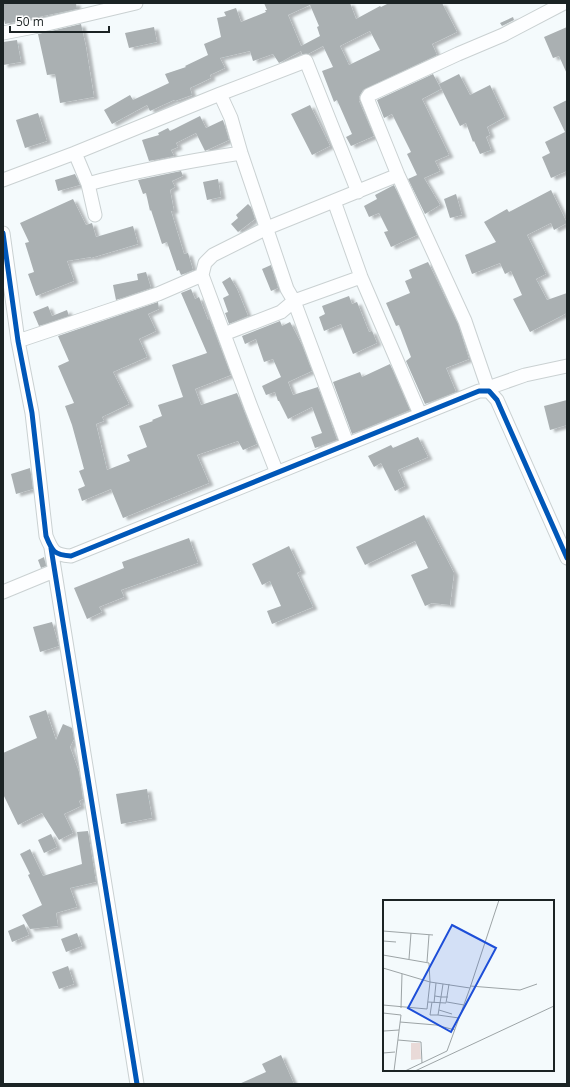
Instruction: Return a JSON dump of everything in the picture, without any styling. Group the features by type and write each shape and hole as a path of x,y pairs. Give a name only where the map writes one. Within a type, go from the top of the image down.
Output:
{"street":[{"path":"3,33 136,3"},
{"path":"564,3 503,35 369,95 367,98 398,175 465,321 488,390 497,400 567,558"},
{"path":"3,180 76,153 220,94 306,61 358,192"},
{"path":"220,94 231,118 241,153 287,289 294,302 347,443"},
{"path":"76,153 88,184 95,215"},
{"path":"88,184 121,174 174,163 241,153"},
{"path":"277,473 202,275 205,262 213,255 267,228 398,175"},
{"path":"334,201 361,277 420,414"},
{"path":"3,233 18,341 32,413 46,536 51,548 137,1084"},
{"path":"18,341 158,294 202,275"},
{"path":"224,334 281,312 294,302 361,277"},
{"path":"51,548 60,555 71,556 277,473 347,443 479,391 488,390 525,375 567,366"},
{"path":"3,592 54,571"}],"building":[{"path":"3,3 76,3 77,9 5,24"},
{"path":"264,3 350,3 356,19 380,6 381,7 389,3 442,3 457,32 432,44 437,55 363,90 359,97 359,101 374,136 351,146 346,137 352,134 337,100 334,102 322,71 333,67 323,46 308,54 302,54 301,51 279,63 273,54 253,61 250,51 220,58 225,68 210,75 211,78 190,88 192,95 175,101 174,100 150,111 147,105 112,124 104,110 130,95 133,100 169,83 165,74 186,67 185,66 208,55 204,44 221,37 217,18 226,16 224,12 236,8 241,22 266,12 265,10 267,10","holes":["310,5 319,26 317,27 320,36 301,46 288,15","370,31 380,50 349,65 340,46"]},
{"path":"513,17 514,20 502,26 500,23"},
{"path":"81,24 94,97 60,103 55,74 47,75 38,34"},
{"path":"154,27 157,42 129,48 125,33"},
{"path":"567,27 567,74 559,56 553,58 544,37"},
{"path":"17,40 21,62 3,65 3,42"},
{"path":"433,74 441,89 422,99 449,155 435,161 440,171 424,178 440,205 425,214 408,179 417,175 407,154 411,152 392,114 384,118 377,100"},
{"path":"459,74 470,95 490,85 505,117 487,127 490,135 486,137 491,150 480,154 474,141 473,142 466,123 460,126 439,84"},
{"path":"567,100 567,171 551,178 542,157 550,153 545,142 565,132 553,107"},
{"path":"310,105 330,146 312,155 291,114"},
{"path":"38,113 47,141 25,148 16,120"},
{"path":"200,116 206,128 223,120 229,140 205,151 196,133 176,143 178,147 171,150 174,156 149,161 142,140 159,135 158,133 168,128 170,131"},
{"path":"181,171 183,176 172,181 175,187 170,190 174,211 171,211 184,254 188,253 193,270 181,275 179,270 177,271 167,242 162,244 151,210 150,211 146,193 143,194 138,180"},
{"path":"75,174 80,185 58,191 55,180"},
{"path":"218,179 221,197 207,200 203,182"},
{"path":"394,185 417,235 391,247 384,232 388,231 379,213 369,217 364,206 377,199 375,195"},
{"path":"551,190 567,223 554,230 551,223 527,235 546,274 536,279 547,300 567,293 567,313 530,332 513,299 522,295 511,271 505,274 500,263 472,274 465,255 496,242 484,222 507,209 509,212"},
{"path":"456,194 462,215 450,218 444,199"},
{"path":"73,199 86,225 92,223 96,237 133,226 138,244 91,258 67,261 74,281 36,296 28,274 34,272 25,243 29,242 20,223"},
{"path":"248,204 251,207 255,219 238,232 231,224 238,218 236,215"},
{"path":"428,262 458,324 469,359 446,368 456,392 425,404 406,361 411,357 399,325 396,326 386,303 410,293 405,281 412,278 409,270"},
{"path":"271,265 278,288 271,291 262,269"},
{"path":"146,272 151,288 116,300 113,285 138,280 137,274"},
{"path":"230,277 237,289 248,316 229,324 225,313 228,312 223,298 229,295 222,282"},
{"path":"191,289 195,299 199,297 208,320 210,320 231,375 195,389 201,405 237,393 257,444 243,450 238,441 197,455 209,483 123,518 111,489 82,501 78,489 85,486 79,471 84,469 72,425 65,406 74,403 58,366 69,361 58,336 158,302 159,309 148,314 156,331 139,339 147,357 113,372 129,404 102,417 104,421 96,424 107,470 130,461 127,455 147,447 139,426 162,416 158,405 183,397 172,365 207,353 181,293"},
{"path":"349,296 352,304 357,302 369,332 372,331 377,343 353,354 341,324 324,331 319,317 325,314 322,306"},
{"path":"48,306 52,316 67,310 69,316 39,326 33,312"},
{"path":"280,321 282,326 290,322 302,345 312,371 288,382 293,395 318,387 337,440 315,448 311,437 322,433 312,407 288,419 278,401 275,392 266,395 262,386 281,377 273,359 264,362 256,339 245,344 242,336"},
{"path":"390,364 410,410 352,434 333,382 360,372 362,377"},
{"path":"567,400 567,425 550,430 544,406"},
{"path":"418,437 428,457 398,470 405,486 395,491 381,463 374,467 368,456 391,445 393,448"},
{"path":"30,468 33,489 16,494 11,474"},
{"path":"424,515 454,573 450,605 432,603 425,606 411,575 428,568 415,541 365,565 356,547"},
{"path":"189,538 198,563 121,590 124,597 99,607 102,612 87,619 74,588 124,568 122,562"},
{"path":"289,546 301,571 297,573 313,607 272,624 267,611 281,606 270,581 262,585 252,564"},
{"path":"44,557 46,566 41,568 38,560"},
{"path":"52,622 59,646 40,652 33,627"},
{"path":"46,710 56,740 63,724 72,728 74,739 70,747 79,772 83,799 79,801 81,806 64,814 73,833 59,840 42,813 18,825 3,794 3,753 37,738 29,716"},
{"path":"147,789 152,818 121,824 116,794"},
{"path":"88,831 96,882 70,888 77,907 56,913 58,926 30,929 22,915 42,905 28,875 30,874 20,854 30,849 43,876 82,864 77,832"},
{"path":"51,834 57,847 44,853 38,840"},
{"path":"24,924 29,935 12,942 8,931"},
{"path":"77,933 82,946 66,952 61,939"},
{"path":"68,966 74,984 59,989 52,972"},
{"path":"281,1055 294,1084 239,1084 266,1072 262,1064"}],"cycle path":[{"path":"3,233 18,341 32,413 46,536 52,549 57,553 71,556 479,391 489,391 497,400 567,558"},
{"path":"51,548 137,1084"}]}
